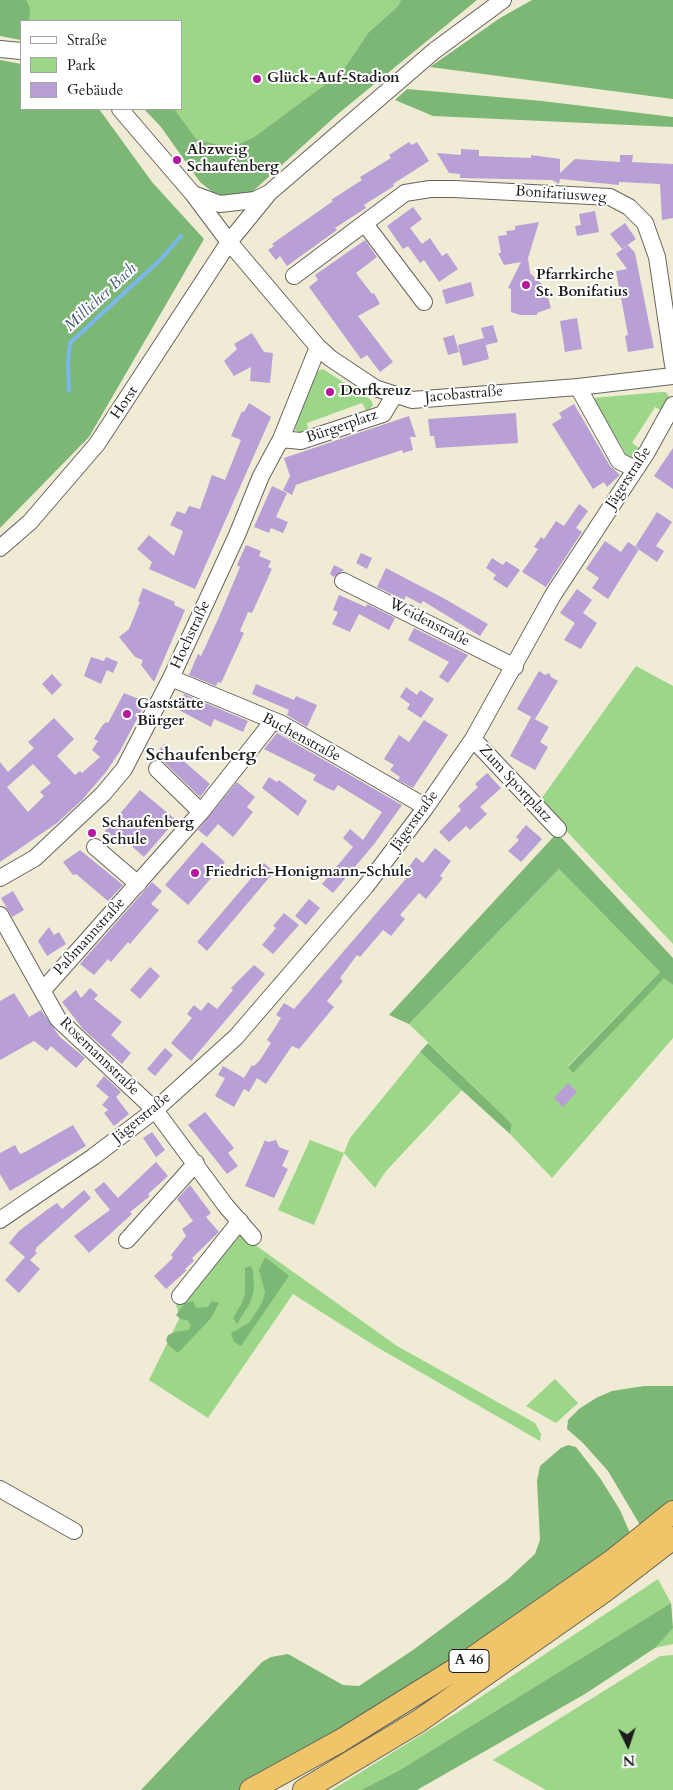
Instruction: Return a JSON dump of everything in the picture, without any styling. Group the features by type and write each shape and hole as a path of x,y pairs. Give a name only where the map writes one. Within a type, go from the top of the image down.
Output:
{"highway":[{"name":"A 46","path":"251,1790 340,1741 464,1664 612,1561 673,1512"},
{"name":"A 46","path":"304,1790 420,1721 603,1592 673,1538"}],"street":[{"path":"193,194 220,204 255,200 270,193 434,51 503,0"},
{"path":"0,48 20,51"},
{"name":"Jacobastraße","path":"121,110 193,194 229,242 318,347 358,378 394,396 412,400 673,376"},
{"name":"Bonifatiusweg","path":"294,276 405,193 430,189 610,197 629,207 645,223 657,257 673,364"},
{"name":"Horst","path":"0,548 30,522 97,444 229,242 270,193"},
{"path":"365,224 424,302"},
{"name":"Hochstraße","path":"0,878 35,858 103,794 124,769 171,678 237,535 261,476 281,439 318,347"},
{"path":"578,386 619,461 635,469"},
{"name":"Bürgerplatz","path":"281,439 301,441 383,414 394,396"},
{"name":"Jägerstraße","path":"0,1220 93,1157 155,1110 236,1037 366,886 426,807 473,739 515,667 553,595 635,469 673,406"},
{"name":"Weidenstraße","path":"343,581 515,667"},
{"name":"Buchenstraße","path":"171,678 282,724 426,807"},
{"name":"Paßmannstraße","path":"43,990 201,812 273,721"},
{"name":"Zum Sportplatz","path":"473,739 558,829"},
{"path":"157,769 201,812"},
{"name":"Paßmannstraße","path":"95,847 138,884"},
{"name":"Rosemannstraße","path":"0,915 58,1019 155,1110 226,1206 254,1237"},
{"path":"127,1240 196,1163"},
{"path":"180,1296 240,1221"},
{"path":"0,1490 74,1531"}],"green space":[{"name":"Glück-Auf-Stadion","path":"0,0 401,0 398,6 368,33 342,72 254,137 226,150 196,139 172,110 182,110 182,20 20,20"},
{"path":"0,0 26,0 30,8 29,20 20,20 20,40 0,36"},
{"path":"401,0 477,0 339,113 252,192 234,197 215,194 200,182 161,127 145,110 175,110 196,139 230,148 254,137 342,72 368,33 398,6"},
{"path":"532,0 673,0 673,99 430,67 500,18"},
{"path":"0,60 20,64 20,110 100,110 152,182 204,239 89,437 0,528"},
{"path":"407,89 542,101 673,117 673,127 433,116 395,100"},
{"path":"323,369 371,400 373,405 367,412 362,403 307,423 309,432 301,433 295,430 296,419 318,371"},
{"path":"666,392 670,399 666,413 655,407 632,443 642,450 634,461 627,456 593,398"},
{"path":"636,666 673,686 673,944 539,802"},
{"path":"557,833 673,958 673,985 664,978 573,1073 568,1067 660,972 559,869 409,1024 389,1015"},
{"path":"559,869 660,972 568,1066 573,1072 664,977 673,985 673,1038 552,1178 510,1134 512,1125 507,1119 409,1024"},
{"path":"428,1043 507,1119 512,1125 510,1134 420,1052"},
{"path":"420,1052 462,1090 386,1171 375,1188 344,1153 350,1138"},
{"path":"310,1140 344,1153 314,1225 278,1210"},
{"path":"240,1234 397,1346 535,1423 541,1434 540,1441 375,1346 293,1294 208,1418 149,1380 180,1317 176,1305"},
{"path":"265,1257 289,1276 241,1346 234,1342 231,1333 249,1323 262,1303 265,1292 259,1270"},
{"path":"250,1266 253,1270 254,1290 250,1303 237,1324 233,1318 245,1294 245,1268"},
{"path":"193,1301 196,1308 208,1307 212,1301 219,1303 211,1318 178,1353 169,1346 166,1340 168,1335 189,1330 191,1325 187,1320 180,1319 176,1315 185,1303"},
{"path":"555,1379 578,1403 556,1423 526,1406"},
{"path":"644,1386 673,1386 673,1502 640,1525 608,1471 583,1443 567,1429 568,1420 579,1409 596,1398 612,1391"},
{"path":"568,1445 576,1447 600,1478 620,1510 633,1540 445,1671 241,1790 141,1790 262,1662 271,1657 288,1654 343,1685 359,1686 413,1650 507,1580 535,1554 540,1540 537,1481 540,1466 561,1448"},
{"path":"658,1579 671,1603 398,1771 361,1790 332,1790 458,1712"},
{"path":"671,1603 673,1628 655,1648 585,1694 417,1790 361,1790 398,1771"},
{"path":"673,1628 673,1644 655,1648 664,1636"},
{"path":"673,1655 673,1790 546,1790 493,1760 660,1656"}],"building":[{"path":"409,142 412,145 417,142 429,161 364,205 366,208 335,228 337,230 287,266 280,256 276,260 268,250 274,246 272,244 333,201 331,200 362,180 360,177 391,158 389,155"},
{"path":"461,149 479,150 479,156 531,158 531,155 560,159 560,173 575,159 620,162 620,155 633,155 632,162 673,164 673,218 662,220 660,184 619,182 619,185 560,179 559,184 552,180 460,178 460,174 449,173 437,153 461,155"},
{"path":"413,207 422,219 410,228 422,244 430,238 442,256 447,253 458,269 439,282 424,260 420,263 408,246 403,249 387,226"},
{"path":"595,211 599,232 577,236 575,226 581,225 579,214"},
{"path":"539,222 528,258 530,273 545,287 551,308 537,313 537,315 520,315 511,312 511,289 508,288 521,262 504,265 498,253 501,253 498,236 507,235 506,231 515,230 515,226"},
{"path":"625,223 636,239 622,249 610,234"},
{"path":"365,240 377,257 356,273 372,294 374,293 380,304 358,316 393,362 380,372 367,355 361,359 309,287 318,280 315,275"},
{"path":"628,245 635,253 654,348 628,352 625,336 628,335 616,271 627,269 616,254"},
{"path":"471,282 474,296 446,304 442,290"},
{"path":"577,318 582,349 565,352 560,321"},
{"path":"493,325 498,342 486,345 481,328"},
{"path":"252,333 264,352 273,353 270,383 250,381 251,367 234,376 224,361 237,349 234,344"},
{"path":"454,335 459,352 448,355 443,338"},
{"path":"484,338 489,359 463,366 458,345"},
{"path":"249,403 271,417 195,589 149,569 152,562 137,549 149,535 174,556 183,531 170,525 177,511 185,514 189,506 200,509 212,475 225,480 241,440 231,436 242,411 244,412"},
{"path":"574,404 610,466 620,475 607,487 604,482 593,489 552,424 562,418 559,413"},
{"path":"516,413 518,443 436,448 434,436 430,436 428,419"},
{"path":"409,416 416,437 410,437 413,450 403,453 402,450 304,482 296,485 292,495 283,490 290,476 284,458"},
{"path":"673,448 673,489 654,476"},
{"path":"272,486 287,493 276,517 288,522 283,533 271,528 269,533 254,527"},
{"path":"579,504 588,511 576,528 582,532 546,587 522,572 538,549 534,547 541,537 544,539 556,521 564,526"},
{"path":"657,512 672,522 656,546 664,551 657,562 635,547"},
{"path":"605,541 621,552 628,542 639,549 608,599 592,588 599,578 586,569"},
{"path":"246,545 261,551 259,556 271,561 268,567 272,569 252,613 248,612 240,631 244,633 221,683 218,682 216,686 189,675 198,654 201,656 219,617 240,567 237,565"},
{"path":"361,553 372,558 367,569 356,563"},
{"path":"492,558 503,565 506,561 520,570 507,588 493,579 496,575 486,568"},
{"path":"334,565 344,570 334,577 330,574"},
{"path":"386,568 488,624 480,636 423,601 421,604 406,596 404,600 377,587"},
{"path":"143,588 175,602 174,605 185,610 154,682 141,665 143,660 135,657 119,637 129,629 140,602 138,601"},
{"path":"577,589 592,600 583,613 597,623 581,649 564,640 575,623 560,613"},
{"path":"339,595 366,607 367,604 395,618 389,630 359,614 350,632 332,624 338,612 333,610"},
{"path":"414,628 468,655 448,683 439,677 449,662 408,640"},
{"path":"91,657 104,661 106,657 118,662 113,673 107,670 101,684 84,676"},
{"path":"539,671 545,675 549,673 551,677 558,681 535,719 517,709"},
{"path":"52,674 62,685 52,695 42,684"},
{"path":"256,684 294,700 296,696 317,705 307,727 287,715 289,710 252,694"},
{"path":"406,687 417,695 420,690 434,699 421,718 407,709 410,704 400,697"},
{"path":"124,693 146,702 120,751 106,772 82,800 57,823 0,862 0,762 8,772 34,748 28,742 54,718 74,739 57,756 75,775 80,771 82,773 100,757 92,750 98,741 94,739 102,726 106,722 108,723","holes":["33,764 51,783 40,792 44,796 28,812 7,787"]},
{"path":"184,694 248,721 243,732 214,719 211,727 177,709"},
{"path":"531,717 549,727 540,742 548,747 535,770 510,756"},
{"path":"424,720 448,735 413,788 398,780 400,777 390,770 394,765 384,759 399,735 409,742"},
{"path":"277,733 402,805 375,843 333,893 322,884 353,847 343,838 350,829 363,840 382,812 338,785 334,791 327,788 313,780 316,775 264,749"},
{"path":"164,744 210,784 200,797 164,762 152,759"},
{"path":"487,773 501,788 480,807 487,814 470,830 466,826 449,842 439,832 461,810 458,806 478,787 475,784"},
{"path":"269,777 277,782 279,780 307,801 298,816 262,788"},
{"path":"237,782 255,797 247,807 253,812 233,837 218,824 207,837 198,830"},
{"path":"140,790 176,820 144,857 128,843 125,847 105,831"},
{"path":"526,825 542,839 521,862 508,851 519,840 516,837"},
{"path":"202,842 225,862 188,905 165,885"},
{"path":"435,848 451,861 440,876 443,878 426,899 419,893 400,915 405,919 391,936 383,930 360,957 357,955 340,978 343,981 327,1001 334,1007 299,1049 292,1046 266,1084 257,1078 249,1092 244,1089 234,1107 215,1096 225,1078 218,1075 223,1066 244,1078 252,1065 254,1066 260,1060 271,1043 267,1040 281,1018 276,1015 284,1003 294,1009 410,874 406,871 416,857 423,863"},
{"path":"80,850 123,885 108,901 76,874 73,875 63,862"},
{"path":"264,863 274,872 207,951 197,942"},
{"path":"152,882 162,891 151,904 159,910 130,944 128,942 111,962 108,959 94,975 80,964"},
{"path":"13,891 24,910 12,917 1,898"},
{"path":"309,899 320,908 306,925 295,916"},
{"path":"284,913 299,925 273,954 262,945 276,928 273,926"},
{"path":"49,927 54,935 59,932 66,944 47,956 38,941"},
{"path":"254,965 265,974 191,1061 171,1043 192,1018 187,1014 194,1005 201,1011 208,1002 217,1009 233,990 231,988"},
{"path":"150,967 160,976 140,999 130,990"},
{"path":"90,988 98,995 94,999 122,1022 111,1035 131,1053 122,1064 83,1029 62,1002 76,990 81,998"},
{"path":"14,993 29,1017 41,1010 60,1037 85,1058 76,1068 51,1046 47,1051 34,1041 0,1060 0,1001"},
{"path":"165,1048 173,1055 155,1076 147,1069"},
{"path":"104,1076 121,1092 116,1097 129,1114 114,1126 104,1113 108,1110 102,1105 109,1097 96,1086"},
{"path":"568,1083 577,1092 563,1107 554,1098"},
{"path":"205,1112 234,1148 228,1153 238,1166 227,1174 188,1125"},
{"path":"73,1125 86,1146 10,1191 0,1174 0,1153 15,1145 20,1154"},
{"path":"152,1132 165,1150 156,1157 143,1138"},
{"path":"265,1140 268,1142 276,1140 279,1147 289,1151 282,1166 288,1169 274,1198 245,1186"},
{"path":"156,1162 168,1176 148,1194 150,1196 130,1212 132,1214 89,1253 74,1236 110,1210 94,1190 104,1182 118,1198"},
{"path":"190,1185 211,1213 206,1217 219,1232 192,1258 194,1261 185,1269 187,1270 166,1289 154,1276 173,1258 171,1255 186,1236 182,1229 193,1221 177,1199"},
{"path":"84,1190 91,1198 37,1247 35,1251 37,1253 30,1260 40,1269 19,1293 5,1280 25,1257 9,1243 19,1231 48,1209 57,1203 62,1209"}],"waterway":[{"name":"Millicher Bach","path":"69,391 68,362 70,343 160,260 181,236"}],"place":[{"name":"Glück-Auf-Stadion","path":"257,79"},
{"name":"Abzweig Schaufenberg","path":"177,160"},
{"name":"Pfarrkirche St. Bonifatius","path":"526,285"},
{"name":"Dorfkreuz","path":"330,392"},
{"name":"Gaststätte Bürger","path":"127,714"},
{"name":"Schaufenberg Schule","path":"92,833"},
{"name":"Friedrich-Honigmann-Schule","path":"195,873"}],"district":[{"name":"Schaufenberg","path":"201,756"}]}
